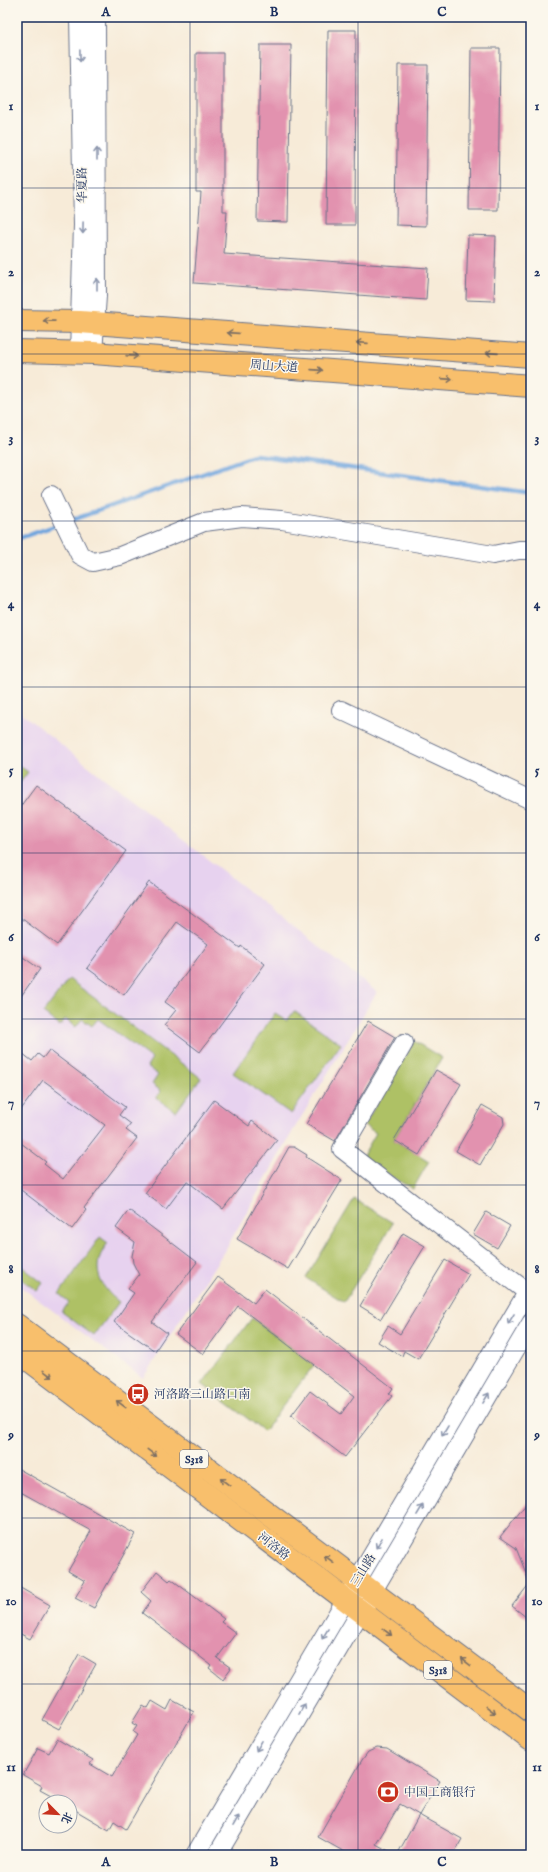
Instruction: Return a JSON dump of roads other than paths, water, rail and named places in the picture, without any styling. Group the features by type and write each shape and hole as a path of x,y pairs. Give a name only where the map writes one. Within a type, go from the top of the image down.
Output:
{"main road":[{"path":"17,321 88,322 531,356"},
{"name":"周山大道","path":"17,351 86,353 531,386"},
{"name":"河洛路","path":"17,1326 531,1711"},
{"name":"河洛路","path":"17,1351 531,1740"}],"street":[{"name":"华夏路","path":"79,17 83,225 88,322"},
{"name":"华夏路","path":"86,353 97,225 96,17"},
{"path":"51,495 80,555 94,562 120,556 204,522 242,517 282,520 493,555 519,550 531,550"},
{"path":"341,710 531,800"},
{"path":"404,1043 342,1149 530,1291"},
{"name":"三山路","path":"216,1855 352,1606 530,1291"},
{"name":"三山路","path":"364,1585 531,1323"},
{"name":"三山路","path":"195,1855 352,1606"}],"waterway":[{"path":"69,521 256,455 531,493"},
{"path":"17,539 60,524"}],"place":[{"name":"河洛路三山路口南","path":"138,1394"},
{"name":"中国工商银行","path":"388,1792"}]}
